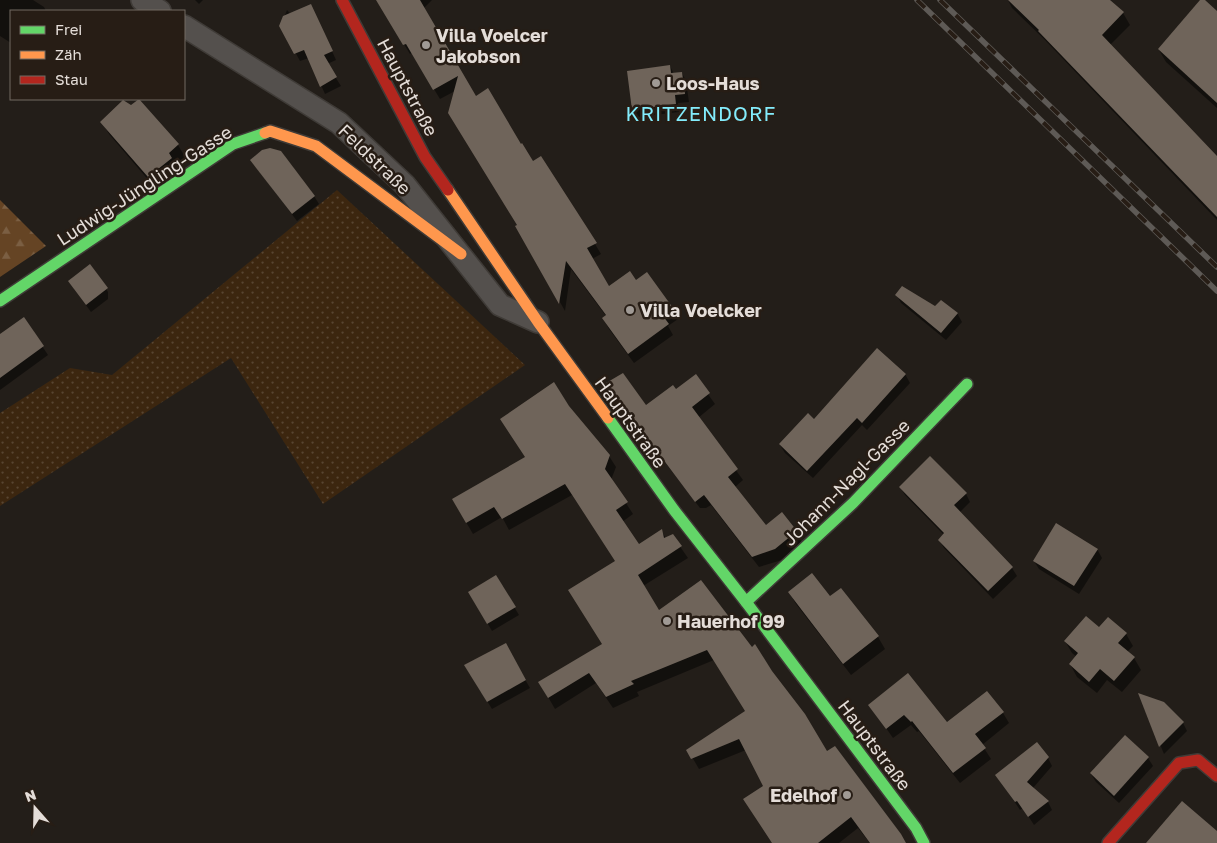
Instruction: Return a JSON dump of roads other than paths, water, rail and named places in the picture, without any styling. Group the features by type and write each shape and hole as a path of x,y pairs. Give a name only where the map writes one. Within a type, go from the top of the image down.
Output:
{"main road":[{"name":"Hauptstraße","path":"342,0 426,157 538,322 674,510 746,602 910,820 924,843"},
{"name":"Ludwig-Jüngling-Gasse","path":"0,301 233,144 270,131 316,146 461,254"},
{"name":"Johann-Nagl-Gasse","path":"746,602 853,503 967,384"},
{"path":"1108,843 1179,763 1198,760 1217,776"}],"street":[{"path":"142,0 158,10"},
{"name":"Feldstraße","path":"185,27 339,123 405,185 500,305 538,322"}],"railway":[{"path":"917,0 1217,291"},
{"path":"940,0 1217,267"}],"place":[{"name":"Villa Voelcer Jakobson","path":"426,45"},
{"name":"Loos-Haus","path":"656,83"},
{"name":"Villa Voelcker","path":"630,310"},
{"name":"Hauerhof 99","path":"667,621"},
{"name":"Edelhof","path":"847,795"}],"district":[{"name":"KRITZENDORF","path":"701,113"}]}
